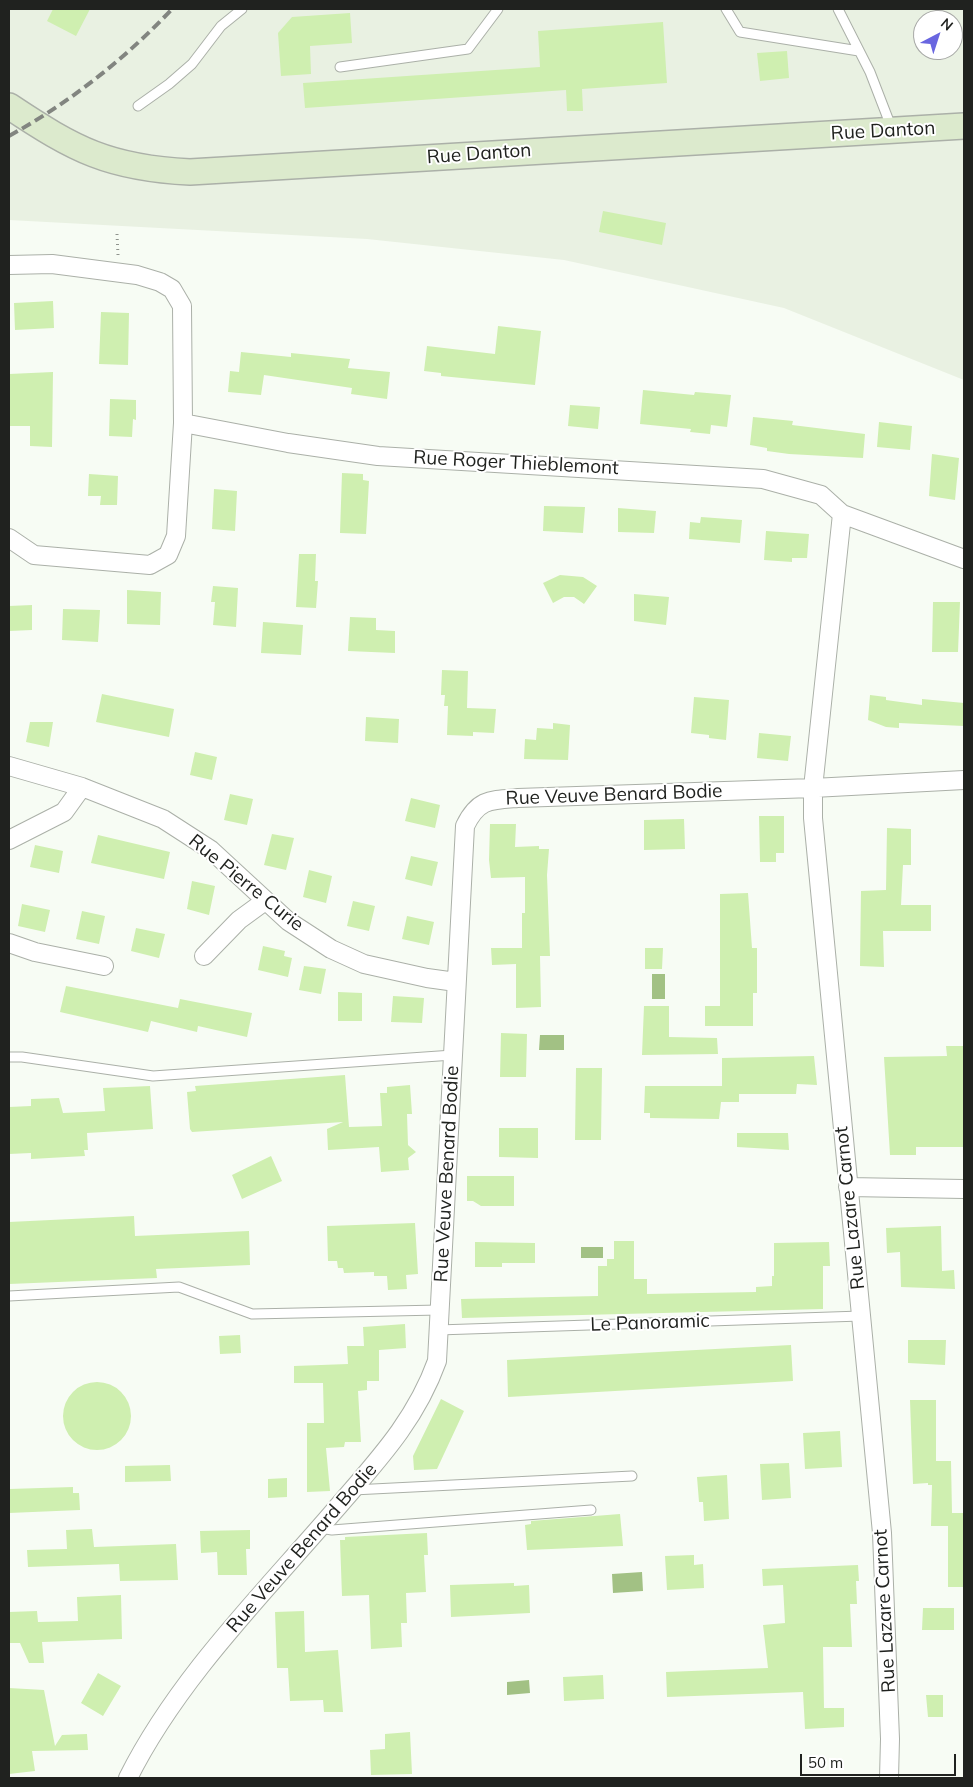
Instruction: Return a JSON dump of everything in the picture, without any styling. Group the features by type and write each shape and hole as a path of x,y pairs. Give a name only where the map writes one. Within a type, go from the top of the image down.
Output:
{"street":[{"name":"Rue Danton","path":"9,106 67,143 94,156 118,164 153,170 190,172 964,126"},
{"path":"9,265 52,264 137,275 160,282 172,289 182,306 183,423 176,536 168,555 150,565 34,555 9,538"},
{"name":"Rue Roger Thieblemont","path":"183,423 288,443 378,456 763,479 821,496 842,514 964,559"},
{"path":"842,514 813,788 964,780"},
{"name":"Rue Pierre Curie","path":"9,766 82,787 163,819 210,850 288,921 332,949 364,964 427,978 456,982"},
{"path":"9,840 64,812 82,787"},
{"name":"Rue Veuve Benard Bodie","path":"128,1778 137,1759 179,1696 405,1426 430,1380 437,1361 446,1330 440,1310 452,1056 465,826 473,809 490,800 813,788"},
{"name":"Rue Lazare Carnot","path":"813,788 813,818 848,1187 854,1316 882,1533 890,1739 889,1778"},
{"path":"204,956 239,920 266,901"},
{"path":"9,943 35,952 104,966"},
{"path":"848,1187 964,1190"}],"lane":[{"path":"138,106 170,84 192,64 221,26 242,9"},
{"path":"340,66 468,49 498,9"},
{"path":"726,9 740,32 859,52"},
{"path":"838,9 893,130"},
{"path":"9,1057 22,1057 153,1076 452,1056"},
{"path":"9,1296 179,1287 252,1314 440,1310"},
{"name":"Le Panoramic","path":"446,1330 854,1316"},
{"path":"352,1490 632,1476"},
{"path":"320,1528 332,1530 591,1510"}],"path":[{"path":"117,234 119,263"}],"shaded area":[{"path":"9,9 964,9 964,380 784,308 564,260 367,239 9,220"},
{"path":"652,974 665,974 665,999 652,999"},
{"path":"540,1035 564,1035 564,1050 539,1050"},
{"path":"581,1247 603,1247 603,1258 581,1258"},
{"path":"642,1572 643,1591 613,1593 612,1574"},
{"path":"529,1680 530,1693 507,1695 507,1682"}],"building":[{"path":"53,9 90,9 76,36 47,21"},
{"path":"350,13 352,43 310,46 311,74 281,76 278,33 292,17"},
{"path":"663,22 667,83 582,89 583,111 567,111 566,90 305,108 303,83 540,67 538,31"},
{"path":"787,51 789,78 760,81 757,53"},
{"path":"603,211 666,223 662,245 599,232"},
{"path":"53,301 54,328 15,330 14,303"},
{"path":"101,312 129,313 128,365 99,364"},
{"path":"498,326 541,331 535,385 441,376 441,373 424,371 427,346 495,354"},
{"path":"241,352 291,357 291,353 350,359 348,368 390,372 387,399 351,394 352,388 264,375 261,395 228,392 230,371 239,372"},
{"path":"53,372 52,447 30,446 30,426 9,426 9,374"},
{"path":"643,390 694,395 695,392 731,395 727,427 711,425 710,434 690,432 691,429 640,424"},
{"path":"110,399 136,400 136,420 133,419 132,437 109,436"},
{"path":"570,405 600,407 598,429 568,426"},
{"path":"753,417 793,421 792,425 865,434 863,458 789,454 767,451 767,448 750,445"},
{"path":"879,422 912,426 910,450 877,447"},
{"path":"932,454 959,458 955,500 929,496"},
{"path":"342,473 363,474 363,480 369,481 366,534 340,533"},
{"path":"89,474 118,476 117,505 100,505 101,496 88,496"},
{"path":"214,489 237,491 235,531 212,529"},
{"path":"544,506 585,507 583,533 543,531"},
{"path":"618,508 656,511 654,533 618,532"},
{"path":"701,517 742,520 740,543 689,539 690,522 700,523"},
{"path":"766,531 809,534 807,558 792,558 792,562 764,560"},
{"path":"299,554 316,554 315,581 318,581 316,608 296,607"},
{"path":"560,575 583,577 597,586 584,604 574,597 564,597 553,603 543,583"},
{"path":"213,586 238,588 236,627 213,625 215,602 211,602"},
{"path":"127,590 161,592 160,625 127,624"},
{"path":"634,594 669,597 666,625 634,621"},
{"path":"933,602 960,602 958,652 932,652"},
{"path":"32,605 32,630 9,631 9,606"},
{"path":"63,609 100,610 98,642 62,640"},
{"path":"350,617 376,618 376,630 395,631 395,653 348,651"},
{"path":"263,622 303,625 301,655 261,653"},
{"path":"442,670 468,671 467,708 496,709 494,733 473,732 473,736 447,735 448,706 444,706 445,695 441,695"},
{"path":"102,694 174,709 169,737 96,722"},
{"path":"870,695 886,697 886,700 922,705 922,699 964,703 964,726 899,723 899,728 886,727 868,720"},
{"path":"694,697 729,700 726,740 709,738 709,735 691,733"},
{"path":"366,717 399,719 398,743 365,741"},
{"path":"30,722 53,722 49,747 26,742"},
{"path":"553,723 570,725 568,760 524,759 525,739 536,740 537,728 553,729"},
{"path":"759,733 791,736 788,761 757,758"},
{"path":"195,752 217,757 212,780 190,775"},
{"path":"230,794 253,799 247,825 224,820"},
{"path":"411,798 440,805 435,828 405,821"},
{"path":"759,816 784,816 784,853 776,853 776,862 760,862"},
{"path":"684,819 685,849 644,850 644,820"},
{"path":"490,824 516,824 515,847 539,846 539,849 549,849 547,875 550,956 540,956 541,1007 516,1008 516,964 492,965 491,948 522,948 522,913 525,913 525,877 491,878 489,860"},
{"path":"887,828 911,829 911,865 903,865 901,905 931,905 931,931 883,931 884,967 860,966 861,891 886,890"},
{"path":"272,834 294,838 286,870 264,865"},
{"path":"98,835 170,852 164,879 91,863"},
{"path":"35,845 63,851 59,873 30,867"},
{"path":"411,856 438,862 432,886 405,879"},
{"path":"309,870 332,876 326,903 303,897"},
{"path":"192,881 215,886 209,915 187,909"},
{"path":"748,893 752,948 757,948 757,993 753,993 753,1026 705,1026 705,1006 720,1006 720,894"},
{"path":"353,901 375,906 369,931 347,926"},
{"path":"22,904 50,910 45,932 18,926"},
{"path":"82,911 105,916 99,944 76,939"},
{"path":"407,916 434,922 429,945 402,939"},
{"path":"136,928 165,934 159,958 131,951"},
{"path":"263,946 285,951 284,956 292,958 288,977 258,970"},
{"path":"645,948 663,948 662,969 645,969"},
{"path":"304,966 326,969 321,994 299,990"},
{"path":"66,986 178,1008 180,999 252,1013 247,1037 198,1026 197,1032 151,1021 148,1032 60,1012"},
{"path":"338,992 362,993 362,1021 338,1021"},
{"path":"393,996 424,998 422,1023 391,1022"},
{"path":"644,1006 669,1006 669,1037 717,1038 718,1054 642,1055"},
{"path":"501,1033 527,1034 526,1077 500,1077"},
{"path":"946,1046 964,1046 964,1147 916,1147 916,1155 890,1155 884,1057 947,1056"},
{"path":"814,1056 817,1085 797,1084 796,1094 739,1094 739,1102 721,1102 719,1119 650,1118 650,1113 644,1113 645,1086 722,1086 722,1058"},
{"path":"576,1068 602,1068 601,1140 575,1140"},
{"path":"345,1075 349,1127 382,1126 380,1093 387,1093 387,1087 410,1085 412,1114 407,1114 408,1145 416,1152 408,1158 409,1170 381,1172 379,1147 328,1150 327,1129 343,1122 192,1132 190,1129 187,1092 196,1091 195,1086"},
{"path":"150,1086 153,1129 87,1133 88,1150 84,1150 85,1156 31,1159 31,1153 9,1154 9,1107 31,1106 31,1099 59,1098 63,1113 105,1111 103,1088"},
{"path":"499,1128 538,1128 538,1158 499,1157"},
{"path":"737,1133 788,1133 789,1150 737,1147"},
{"path":"271,1156 282,1181 242,1199 232,1175"},
{"path":"467,1176 514,1176 514,1206 481,1206 473,1201 467,1201"},
{"path":"134,1216 135,1236 249,1231 250,1265 156,1269 157,1278 9,1284 9,1222"},
{"path":"415,1223 418,1274 406,1275 407,1289 388,1290 387,1276 374,1276 374,1272 344,1273 343,1268 338,1268 337,1261 328,1261 327,1226"},
{"path":"941,1226 942,1271 954,1270 955,1289 901,1287 900,1252 887,1253 886,1228"},
{"path":"614,1241 634,1241 634,1279 647,1279 647,1294 756,1292 756,1287 772,1286 772,1276 774,1276 774,1243 829,1242 830,1266 823,1266 823,1309 462,1318 461,1299 598,1296 598,1266 607,1266 607,1259 614,1259"},
{"path":"475,1242 535,1243 535,1263 502,1263 502,1267 475,1267"},
{"path":"405,1324 406,1348 379,1350 379,1381 367,1381 367,1390 358,1391 361,1442 345,1442 344,1447 326,1448 330,1491 307,1492 307,1423 324,1423 323,1383 294,1383 294,1366 348,1364 347,1346 364,1346 363,1327"},
{"path":"240,1335 241,1353 220,1354 219,1336"},
{"path":"908,1340 946,1340 945,1365 908,1363"},
{"path":"791,1345 793,1381 508,1397 507,1360"},
{"path":"90,1382 104,1382 116,1387 126,1397 131,1409 131,1423 126,1435 116,1445 104,1450 90,1450 78,1445 68,1435 63,1423 63,1409 68,1397 78,1387"},
{"path":"441,1399 464,1411 437,1469 414,1470 413,1456"},
{"path":"910,1400 936,1400 936,1461 951,1461 952,1513 964,1513 964,1587 948,1587 948,1526 931,1526 932,1485 928,1485 928,1483 913,1484"},
{"path":"840,1431 842,1467 805,1469 803,1433"},
{"path":"789,1463 791,1498 762,1500 760,1464"},
{"path":"170,1465 171,1481 125,1482 125,1466"},
{"path":"727,1475 729,1519 704,1521 703,1502 699,1502 697,1477"},
{"path":"287,1478 287,1497 268,1498 268,1479"},
{"path":"73,1487 73,1493 79,1493 80,1510 9,1513 9,1489"},
{"path":"620,1514 623,1546 527,1550 525,1525 531,1524 531,1521"},
{"path":"92,1529 94,1547 176,1544 178,1580 120,1581 119,1564 28,1567 27,1550 67,1549 66,1530"},
{"path":"250,1530 250,1549 246,1549 247,1575 218,1575 217,1552 201,1553 200,1531"},
{"path":"427,1533 428,1555 424,1555 426,1592 406,1593 407,1623 401,1623 402,1647 371,1649 369,1595 342,1596 340,1540 345,1540 345,1537"},
{"path":"694,1555 694,1565 703,1564 704,1588 667,1590 665,1556"},
{"path":"858,1565 859,1581 856,1581 857,1604 850,1604 852,1647 823,1647 824,1708 844,1708 844,1727 805,1729 803,1692 667,1697 666,1672 768,1668 763,1625 785,1623 783,1585 763,1586 762,1569"},
{"path":"514,1583 514,1586 529,1585 530,1613 451,1617 450,1585"},
{"path":"121,1595 122,1639 42,1642 44,1663 29,1663 20,1643 9,1643 9,1612 37,1611 38,1622 78,1621 77,1597"},
{"path":"923,1608 954,1608 954,1630 922,1630"},
{"path":"304,1611 305,1652 338,1650 343,1712 324,1712 323,1700 290,1701 288,1668 277,1668 275,1612"},
{"path":"98,1673 121,1686 103,1716 81,1703"},
{"path":"603,1675 604,1699 564,1701 563,1677"},
{"path":"9,1688 44,1690 55,1746 62,1735 87,1734 88,1750 32,1751 35,1771 9,1774"},
{"path":"926,1695 943,1695 943,1717 928,1717"},
{"path":"410,1732 412,1774 371,1775 370,1750 385,1749 385,1734"}],"railway":[{"path":"9,136 53,109 95,79 135,45 172,9"}]}
